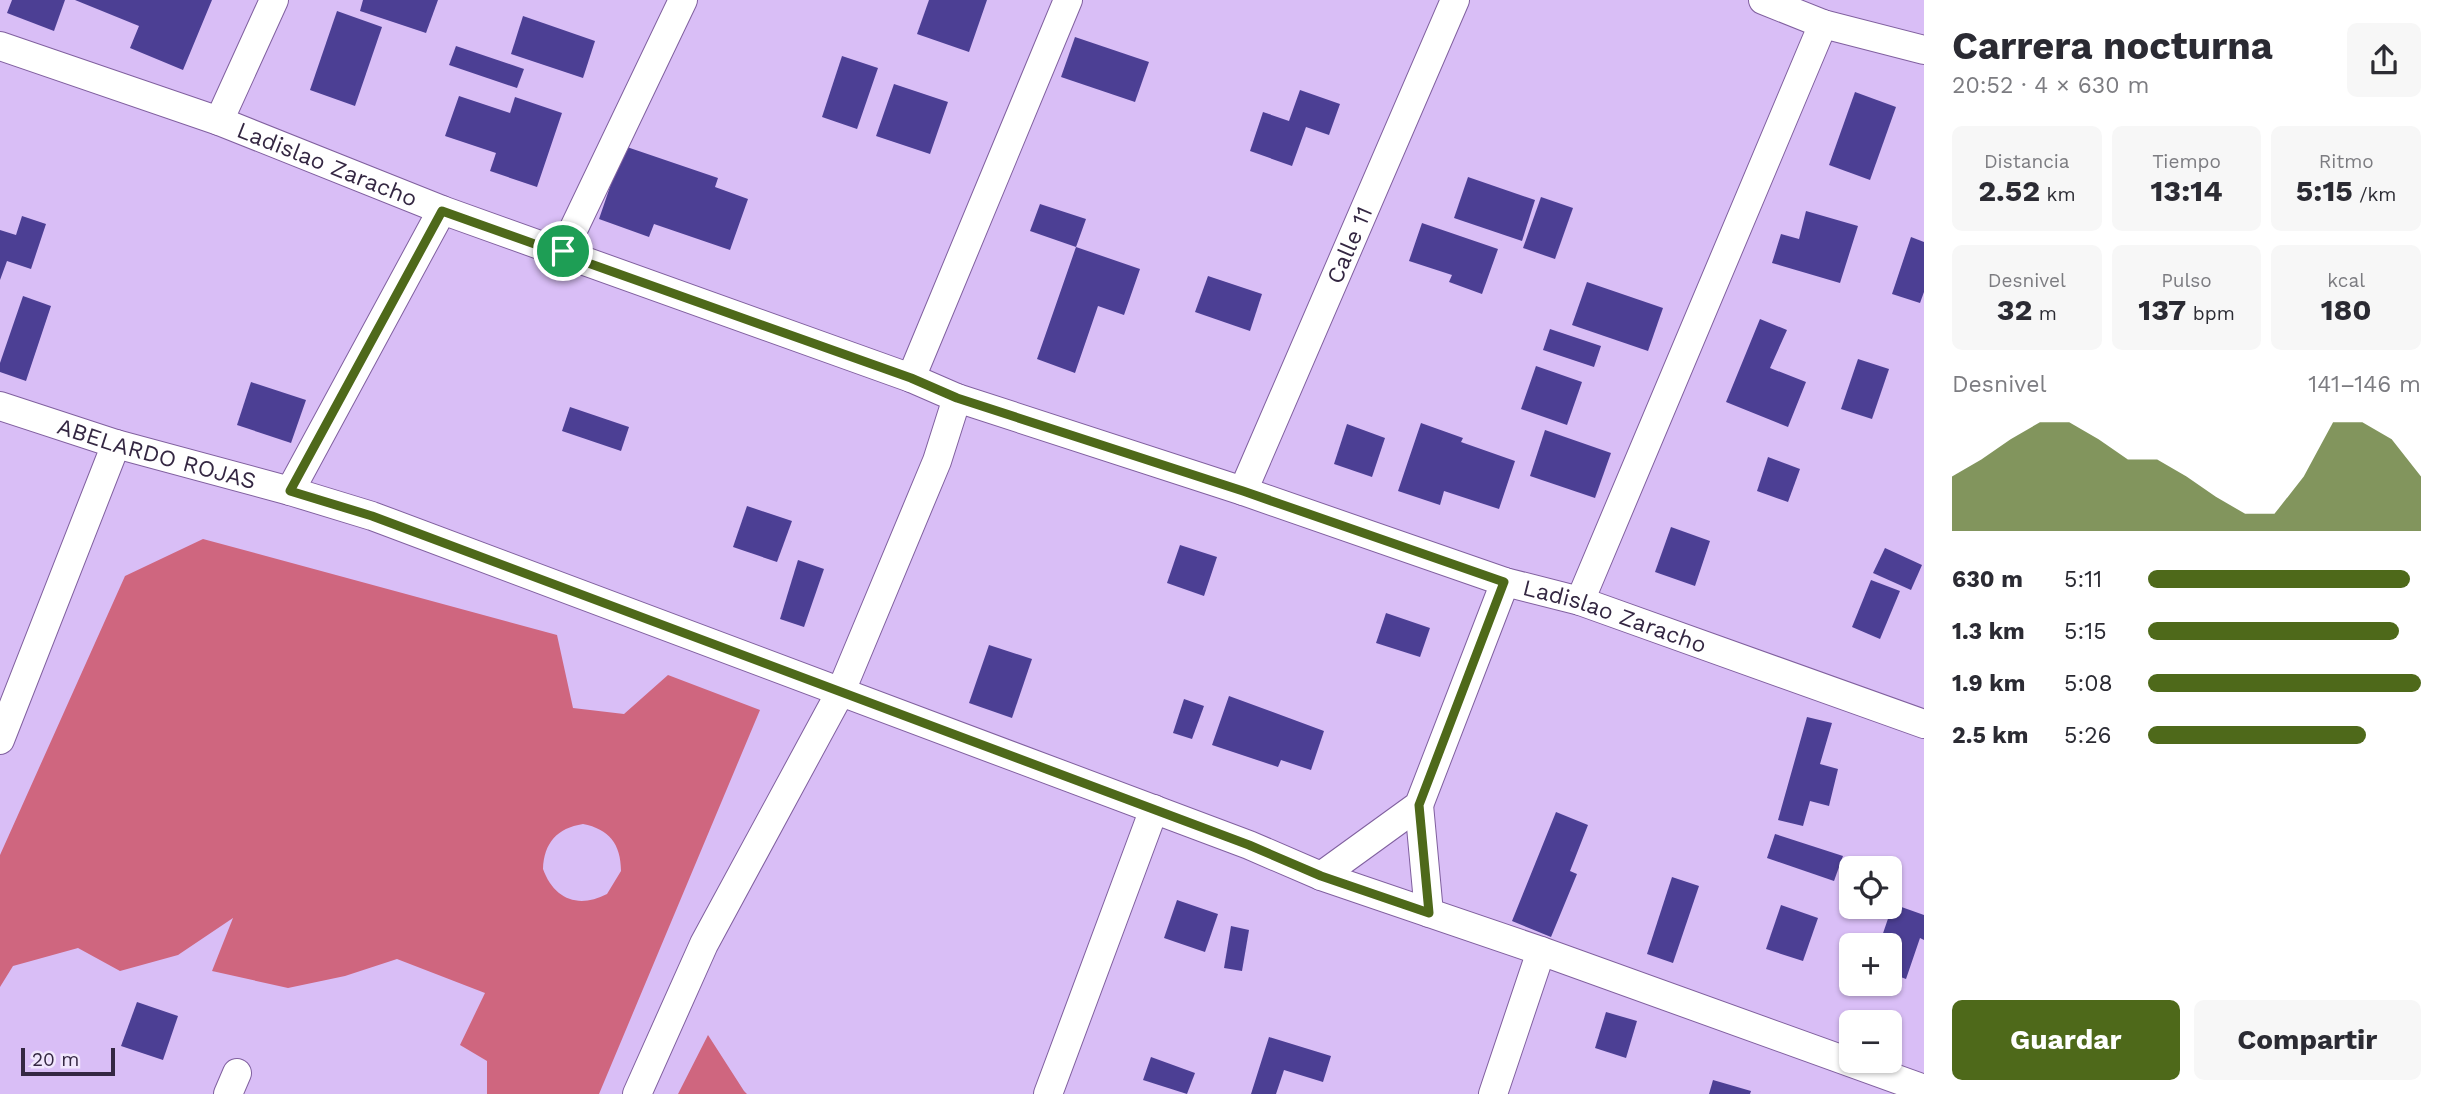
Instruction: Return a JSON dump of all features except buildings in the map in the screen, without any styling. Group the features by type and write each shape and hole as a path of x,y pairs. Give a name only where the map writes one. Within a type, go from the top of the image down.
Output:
{"street":[{"path":"219,121 274,0"},
{"path":"563,251 682,0"},
{"path":"911,378 1068,0"},
{"name":"Calle 11","path":"1243,491 1455,0"},
{"path":"1763,0 1823,24 1924,50"},
{"path":"1580,601 1823,24"},
{"name":"Ladislao Zaracho","path":"0,46 219,121 442,211 563,251 911,378 957,398 1243,491 1504,582 1580,601 1924,724"},
{"path":"290,491 442,211"},
{"path":"637,1094 704,944 841,691 937,461 957,398"},
{"name":"ABELARDO ROJAS","path":"0,406 116,444 372,516 1154,809 1321,876 1541,951 1922,1088"},
{"path":"0,740 116,444"},
{"path":"1429,913 1419,805 1504,582"},
{"path":"1321,876 1419,805"},
{"path":"1048,1094 1154,809"},
{"path":"1493,1094 1541,951"}],"shaded area":[{"path":"203,539 557,635 573,708 624,714 668,675 760,710 599,1094 487,1094 487,1061 460,1045 485,993 397,959 345,976 288,988 212,971 233,918 178,955 120,971 78,948 13,966 0,987 0,855 125,576","holes":["583,824 592,826 612,839 619,853 621,871 607,894 577,901 560,894 554,888 543,869 544,860 549,844 559,833"]},
{"path":"708,1035 744,1091 747,1094 678,1094"}],"route":[{"path":"442,211 563,251 911,378 957,398 1243,491 1504,582 1419,805 1429,913 1384,895 1321,876 1249,845 372,516 290,491 442,211"}]}
